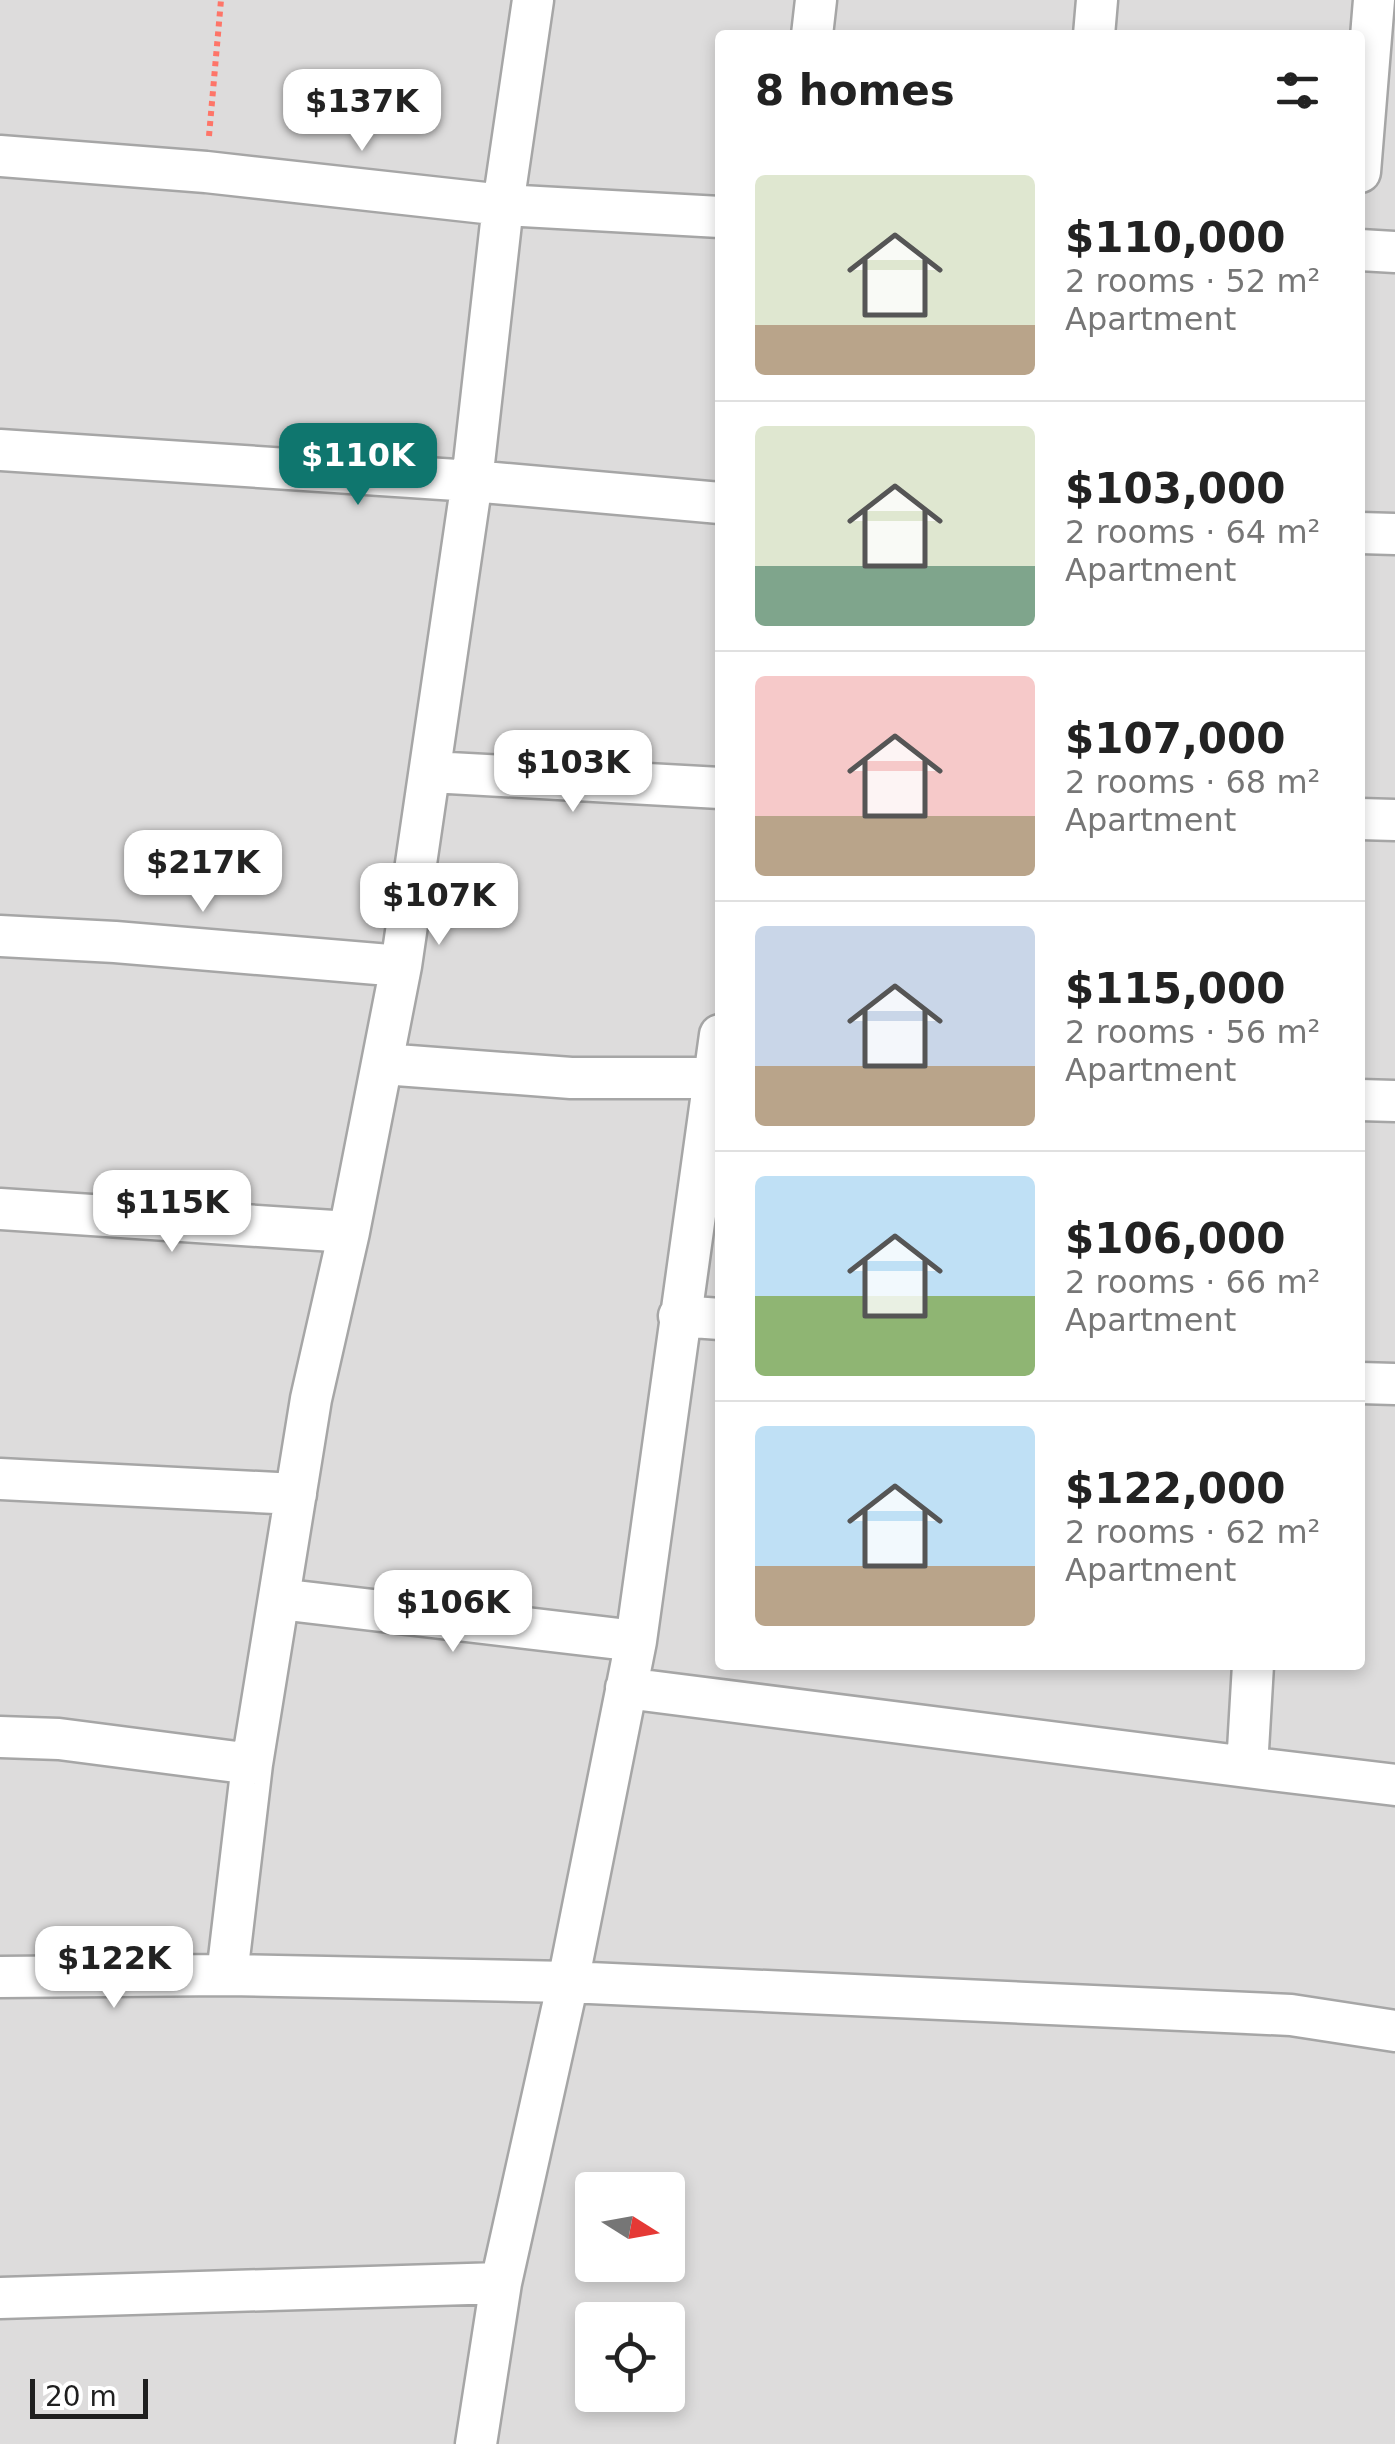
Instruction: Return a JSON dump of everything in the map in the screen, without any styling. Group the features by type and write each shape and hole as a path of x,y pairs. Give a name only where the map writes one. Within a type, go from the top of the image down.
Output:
{"street":[{"path":"227,1975 252,1764 311,1398 349,1232 401,966 472,481 503,204 533,0"},
{"path":"813,30 816,0"},
{"path":"1094,30 1097,0"},
{"path":"1365,111 1374,0"},
{"path":"0,156 206,172 503,204 715,217"},
{"path":"1365,250 1395,252"},
{"path":"0,450 472,481 715,503"},
{"path":"1365,532 1395,534"},
{"path":"431,772 715,788"},
{"path":"1365,819 1395,820"},
{"path":"0,936 401,966"},
{"path":"383,1064 570,1078 715,1078"},
{"path":"476,2444 501,2283 568,1982 636,1641 679,1316 715,1096"},
{"path":"1365,1100 1395,1101"},
{"path":"0,1209 349,1232"},
{"path":"679,1316 715,1319"},
{"path":"1365,1382 1395,1384"},
{"path":"0,1479 296,1494"},
{"path":"278,1599 636,1641"},
{"path":"1247,1767 1253,1670"},
{"path":"626,1688 1395,1785"},
{"path":"0,1737 59,1739 252,1764"},
{"path":"0,1978 227,1975 568,1982 1291,2015 1395,2031"},
{"path":"0,2298 501,2283"}],"path":[{"path":"206,172 221,0"}],"shaded area":[{"path":"0,0 1395,0 1395,2444 0,2444"}]}
